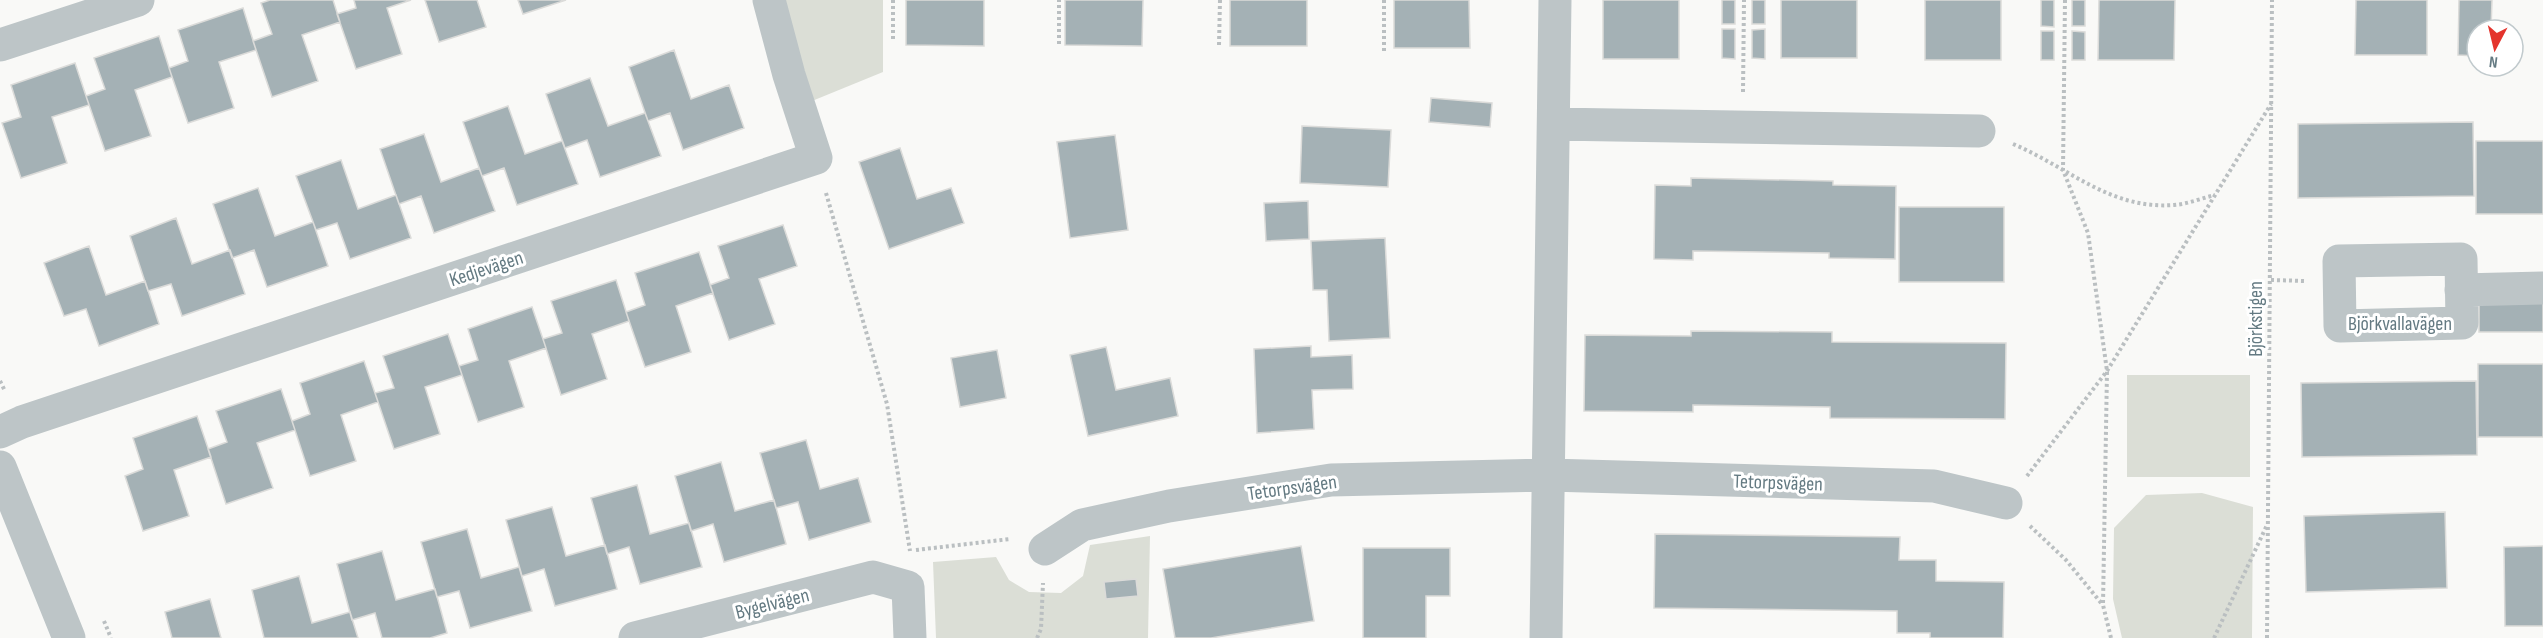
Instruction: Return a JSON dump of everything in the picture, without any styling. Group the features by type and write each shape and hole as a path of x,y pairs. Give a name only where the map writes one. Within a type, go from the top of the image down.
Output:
{"street":[{"path":"0,45 138,0"},
{"path":"769,0 816,158"},
{"path":"1546,638 1555,0"},
{"path":"1554,124 1979,130"},
{"name":"Kedjevägen","path":"0,432 22,422 816,158"},
{"name":"Björkvallavägen","path":"2461,290 2543,288"},
{"path":"0,467 69,638"},
{"name":"Tetorpsvägen","path":"1045,549 1082,525 1169,506 1330,480 1549,475 1934,486 2006,503"},
{"name":"Bygelvägen","path":"635,638 873,577 908,587"},
{"path":"908,587 910,638"}],"path":[{"path":"892,0 893,41"},
{"path":"1059,0 1059,44"},
{"path":"1219,45 1220,0"},
{"path":"1384,0 1384,53"},
{"path":"1743,128 1744,0"},
{"path":"2065,0 2063,170 2088,233 2107,371 2103,605 2111,638"},
{"name":"Björkstigen","path":"2268,638 2272,0"},
{"path":"2103,605 2066,560 2006,503 2107,371 2271,104"},
{"path":"1979,130 2036,154 2099,192 2134,203 2175,205 2215,195"},
{"path":"816,158 887,404 910,551 908,587"},
{"path":"2271,280 2291,281"},
{"path":"2214,638 2269,522"},
{"path":"910,551 1009,539 1045,549 1041,628 1037,638"}],"shaded area":[{"path":"775,0 883,0 883,72 812,101"},
{"path":"2127,375 2250,375 2250,477 2127,477"},
{"path":"2202,493 2253,507 2252,638 2122,638 2113,599 2114,528 2146,495"},
{"path":"1150,536 1148,638 936,638 933,562 996,557 1009,580 1029,592 1061,593 1083,576 1090,545"}],"building":[{"path":"270,0 333,0 340,22 302,35 318,81 272,97 253,41 272,34 261,3"},
{"path":"354,0 411,0 387,8 402,54 356,69 337,14 356,8"},
{"path":"425,0 477,0 486,27 439,42"},
{"path":"518,0 566,0 523,14"},
{"path":"906,0 984,0 984,46 906,45"},
{"path":"1065,0 1143,0 1142,46 1065,45"},
{"path":"1230,0 1307,0 1307,46 1230,46"},
{"path":"1394,0 1469,0 1470,48 1394,48"},
{"path":"1603,0 1679,0 1679,59 1603,59"},
{"path":"1722,0 1735,0 1735,24 1722,24"},
{"path":"1752,0 1765,0 1765,24 1752,24"},
{"path":"1781,0 1857,0 1857,58 1781,58"},
{"path":"1925,0 2001,0 2001,60 1925,60"},
{"path":"2041,0 2054,0 2054,27 2041,26"},
{"path":"2072,0 2085,0 2085,26 2072,26"},
{"path":"2099,0 2175,0 2174,60 2098,60"},
{"path":"2356,0 2427,0 2427,55 2355,55"},
{"path":"2459,0 2492,0 2491,18 2465,18 2465,55 2458,55"},
{"path":"243,8 256,50 219,62 234,108 188,123 169,68 188,61 178,30"},
{"path":"1722,29 1735,29 1735,59 1722,58"},
{"path":"1765,29 1765,59 1752,58 1752,30"},
{"path":"2041,31 2054,31 2054,60 2041,60"},
{"path":"2072,31 2085,32 2085,60 2072,60"},
{"path":"159,36 172,77 135,90 151,136 105,151 86,96 105,89 94,58"},
{"path":"674,50 691,99 729,85 744,128 683,150 670,113 648,121 629,67"},
{"path":"75,63 89,105 52,117 67,163 21,178 2,123 21,117 11,85"},
{"path":"590,78 608,126 645,113 661,156 600,177 587,140 565,148 546,94"},
{"path":"1431,98 1492,103 1490,127 1429,122"},
{"path":"508,106 525,154 562,141 578,184 517,205 504,168 482,176 463,122"},
{"path":"2473,122 2474,196 2298,198 2298,124"},
{"path":"1302,126 1391,130 1388,187 1300,183"},
{"path":"424,134 441,182 479,168 495,211 434,233 421,196 399,204 380,149"},
{"path":"1115,135 1128,230 1070,238 1057,142"},
{"path":"2476,141 2543,141 2543,214 2476,214"},
{"path":"900,148 917,199 951,188 964,223 889,249 859,162"},
{"path":"341,160 358,209 396,195 411,238 350,259 337,223 316,230 296,176"},
{"path":"1691,178 1833,181 1833,185 1896,186 1895,259 1829,258 1829,253 1693,251 1693,260 1654,259 1655,185 1691,186"},
{"path":"258,188 275,236 313,222 328,266 267,287 254,250 232,258 213,204"},
{"path":"1308,201 1309,239 1266,241 1264,203"},
{"path":"1899,207 2004,207 2004,282 1899,282"},
{"path":"176,218 192,264 230,250 245,294 182,316 171,284 148,291 130,236"},
{"path":"783,225 797,266 759,279 775,324 729,340 710,285 729,278 718,246"},
{"path":"1385,238 1390,338 1329,341 1327,290 1313,290 1311,241"},
{"path":"89,246 106,295 145,281 159,324 99,346 86,309 64,316 44,263"},
{"path":"699,252 713,293 676,306 691,352 645,367 626,312 645,305 635,273"},
{"path":"616,280 629,321 592,334 607,379 561,395 543,339 562,333 551,301"},
{"path":"2543,302 2543,332 2479,332 2479,303"},
{"path":"532,307 546,348 509,361 524,407 478,422 459,366 478,360 468,329"},
{"path":"1691,331 1832,332 1832,342 2006,343 2005,419 1830,418 1830,407 1693,405 1693,412 1584,411 1585,335 1691,336"},
{"path":"448,334 462,375 425,387 440,434 394,449 375,393 394,388 383,356"},
{"path":"1311,346 1311,357 1352,355 1353,389 1312,390 1314,429 1257,433 1254,349"},
{"path":"1106,347 1116,390 1170,378 1178,416 1088,436 1070,355"},
{"path":"997,350 1006,398 960,407 951,358"},
{"path":"364,361 378,402 341,415 356,461 310,476 292,421 310,414 300,383"},
{"path":"2478,364 2543,364 2543,437 2478,437"},
{"path":"2476,381 2477,455 2302,457 2301,383"},
{"path":"281,389 295,430 257,443 273,488 226,504 208,449 227,442 216,411"},
{"path":"197,416 211,457 174,470 189,516 143,531 125,476 143,469 133,438"},
{"path":"806,440 820,489 858,478 871,522 809,540 798,502 776,508 760,453"},
{"path":"721,462 735,511 774,500 786,544 724,562 713,524 691,531 675,476"},
{"path":"637,485 650,534 689,523 702,567 640,584 629,547 607,554 591,498"},
{"path":"552,507 566,556 605,545 617,589 555,606 544,569 522,576 506,520"},
{"path":"2445,512 2447,588 2306,592 2304,516"},
{"path":"467,529 481,578 519,567 532,611 470,628 459,591 437,597 421,542"},
{"path":"1655,534 1900,537 1899,560 1936,560 1936,581 2004,582 2003,638 1930,638 1930,633 1897,633 1897,611 1654,608"},
{"path":"1301,546 1314,621 1211,638 1175,638 1163,569"},
{"path":"2543,546 2543,626 2505,626 2504,547"},
{"path":"1363,548 1450,548 1450,596 1426,596 1426,638 1363,638"},
{"path":"382,551 396,600 435,589 447,633 430,638 382,638 375,613 352,620 337,564"},
{"path":"299,576 312,623 350,612 358,638 264,638 252,590"},
{"path":"1136,579 1138,596 1106,599 1104,582"},
{"path":"210,599 221,638 172,638 165,612"}]}
